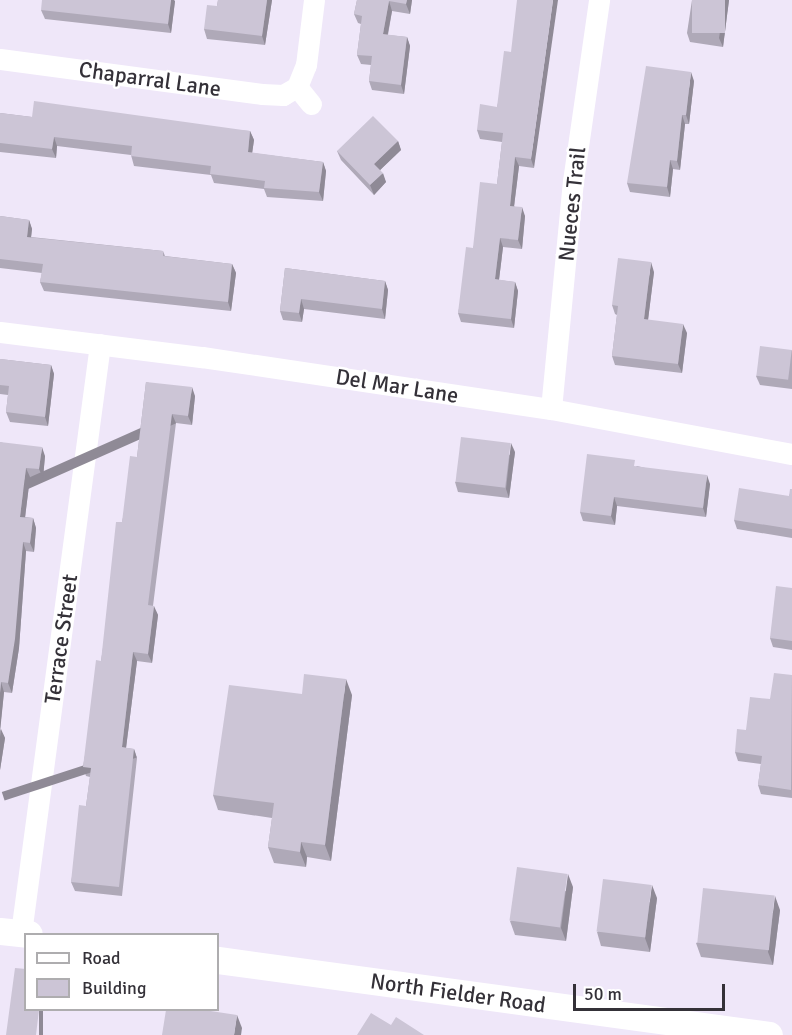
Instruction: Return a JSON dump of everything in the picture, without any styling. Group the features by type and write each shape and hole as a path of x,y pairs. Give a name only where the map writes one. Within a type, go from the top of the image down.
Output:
{"main road":[{"name":"North Fielder Road","path":"219,960 769,1035"}],"street":[{"path":"311,104 297,87 306,65 314,0"},
{"name":"Nueces Trail","path":"551,409 573,181 599,0"},
{"name":"Chaparral Lane","path":"0,59 262,94 283,95 297,87"},
{"name":"Del Mar Lane","path":"0,332 100,344 551,409 792,454"},
{"name":"Terrace Street","path":"17,933 100,344"}],"building":[{"path":"42,0 171,0 168,24 41,10"},
{"path":"218,0 267,0 262,36 204,29 207,5 217,6"},
{"path":"357,0 407,0 406,4 389,1 383,34 407,37 401,85 369,81 372,56 357,55 362,16 354,14"},
{"path":"517,0 553,0 531,159 515,157 510,206 522,207 518,240 500,238 495,279 515,282 511,319 458,313 466,247 473,248 480,182 497,184 503,133 477,130 480,104 497,107 504,51 511,52"},
{"path":"692,0 725,0 725,33 692,33"},
{"path":"646,66 691,72 686,115 682,115 677,161 670,160 667,187 627,183"},
{"path":"34,101 250,131 248,152 323,162 319,192 264,188 265,181 210,174 211,166 131,156 132,146 54,137 52,149 0,143 0,113 32,117"},
{"path":"373,116 398,141 374,164 383,173 370,185 337,151"},
{"path":"0,216 29,220 27,237 163,251 163,256 232,264 228,302 40,282 43,264 0,259"},
{"path":"618,258 651,262 644,319 683,324 678,364 612,356 618,306 612,305"},
{"path":"285,268 385,281 382,309 301,299 299,313 280,311"},
{"path":"760,346 792,350 788,380 756,376"},
{"path":"0,359 51,365 45,417 6,412 9,386 0,385"},
{"path":"146,382 192,387 188,416 172,414 148,605 154,606 148,654 133,652 122,747 134,749 119,887 71,882 79,805 86,806 91,768 83,767 96,660 101,661 116,522 122,522 130,456 137,457"},
{"path":"461,437 511,443 505,488 456,482"},
{"path":"0,442 42,447 39,469 26,468 20,517 33,518 30,543 23,542 15,639 8,683 1,682 0,693"},
{"path":"587,454 635,460 634,466 707,475 703,508 614,497 611,516 580,512"},
{"path":"739,488 789,496 790,489 792,489 792,529 734,520"},
{"path":"776,586 792,588 792,641 770,638"},
{"path":"774,673 792,675 791,790 758,785 762,756 735,752 737,729 746,730 750,697 770,699"},
{"path":"304,674 346,679 325,845 301,842 300,852 268,847 274,803 213,795 229,685 302,694"},
{"path":"517,867 568,874 560,928 509,920"},
{"path":"603,879 652,885 645,938 597,932"},
{"path":"703,888 775,896 769,950 697,943"},
{"path":"15,968 24,969 24,1011 39,1011 36,1035 6,1035"},
{"path":"166,1011 211,1011 237,1015 234,1035 162,1035"},
{"path":"371,1013 391,1025 396,1017 424,1035 357,1035"}]}
